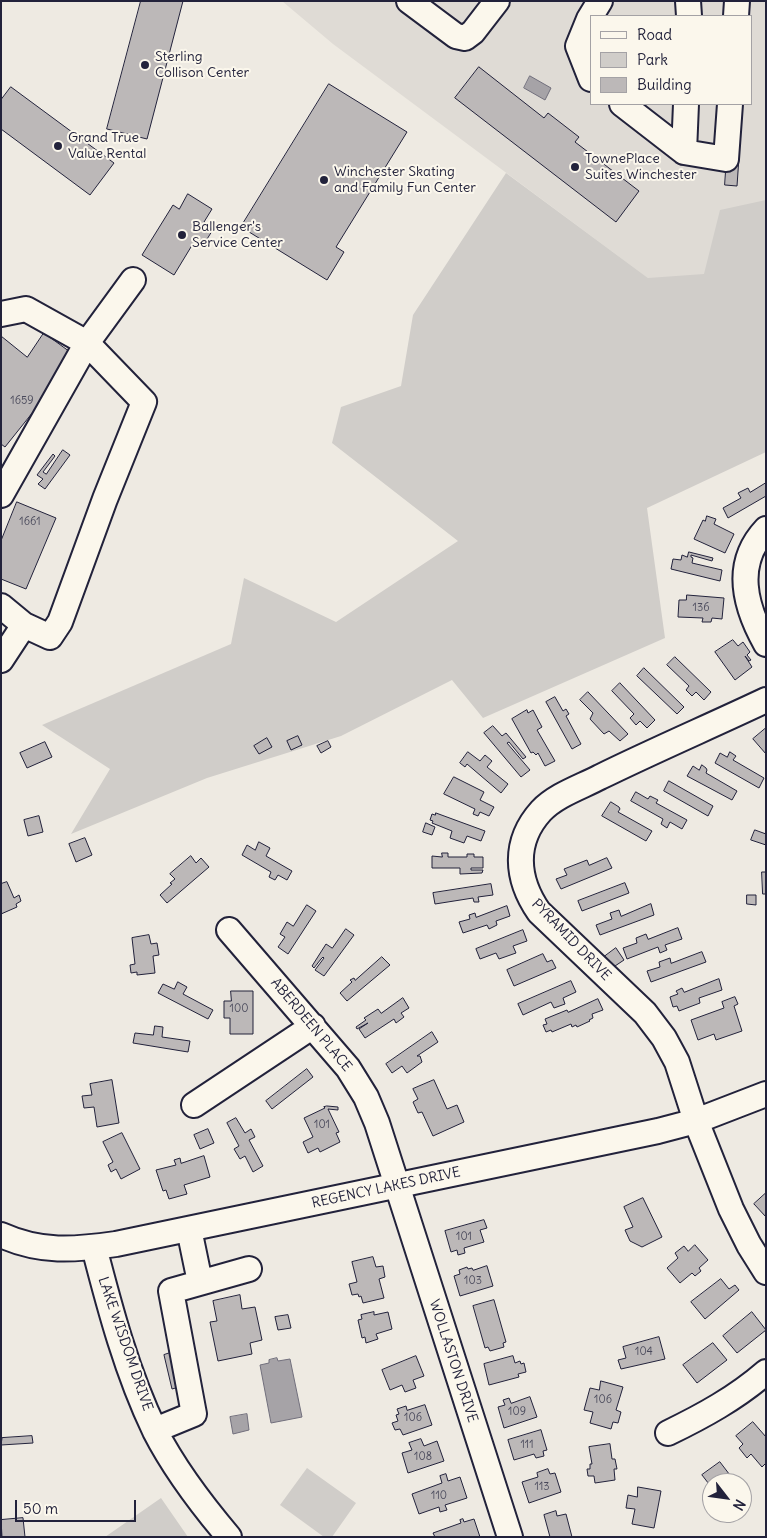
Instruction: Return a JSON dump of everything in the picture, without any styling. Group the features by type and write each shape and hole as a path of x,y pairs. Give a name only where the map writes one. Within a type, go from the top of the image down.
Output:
{"street":[{"path":"409,1 456,36 465,38 474,32 497,1"},
{"path":"591,15 600,1"},
{"path":"688,1 689,15"},
{"path":"736,15 737,1"},
{"path":"590,17 578,46 590,76"},
{"path":"623,105 684,152 726,159 730,105"},
{"path":"684,152 686,105"},
{"path":"1,495 87,342 133,280"},
{"path":"1,314 26,309 87,342 144,402 60,622 50,637 24,624 1,606"},
{"path":"766,529 753,548 747,564 745,581 747,600 754,624 766,644"},
{"path":"1,660 24,624"},
{"name":"PYRAMID DRIVE","path":"696,1121 677,1062 664,1038 644,1013 539,912 529,898 522,881 521,854 525,837 534,819 556,799 766,700"},
{"name":"ABERDEEN PLACE","path":"229,930 348,1068 366,1097 377,1123 397,1186"},
{"path":"194,1105 312,1026"},
{"name":"REGENCY LAKES DRIVE","path":"1,1235 20,1243 44,1248 68,1250 94,1247 189,1229 658,1131 696,1121 766,1094"},
{"path":"696,1121 732,1209 749,1245 766,1272"},
{"name":"WOLLASTON DRIVE","path":"397,1186 510,1537"},
{"path":"189,1229 200,1282"},
{"name":"LAKE WISDOM DRIVE","path":"94,1247 117,1330 131,1372 155,1430 180,1474 204,1508 229,1537"},
{"path":"155,1430 194,1414 171,1291 249,1269"},
{"path":"668,1433 701,1418 726,1403 766,1372"}],"shaded area":[{"path":"282,1 766,1 766,204 680,302 333,44"},
{"path":"530,76 551,88 545,100 524,88"},
{"path":"277,1358 278,1361 290,1359 302,1417 271,1423 260,1365 269,1363 269,1360"},
{"path":"247,1414 249,1430 233,1434 230,1417"}],"green space":[{"path":"506,173 648,278 704,274 720,210 766,200 766,452 647,508 665,638 483,718 452,680 341,736 207,778 71,834 110,769 42,725 231,644 244,578 336,622 458,541 332,443 341,407 401,386 413,315"},
{"path":"307,1468 356,1503 332,1537 324,1537 280,1505"},
{"path":"161,1498 188,1537 105,1537"}],"building":[{"name":"Sterling Collison Center","path":"141,1 183,1 147,139 107,129"},
{"name":"TownePlace Suites Winchester","path":"479,67 544,118 548,113 579,137 575,142 639,191 616,222 455,98"},
{"name":"Winchester Skating and Family Fun Center","path":"329,84 407,132 336,247 344,252 327,280 241,227"},
{"name":"Grand True Value Rental","path":"11,87 114,163 90,195 1,129 1,100"},
{"path":"727,156 739,157 737,186 725,185"},
{"name":"Ballenger's Service Center","path":"188,194 212,209 204,222 214,228 202,247 194,242 174,275 142,255 173,205 179,209"},
{"path":"44,333 77,357 5,447 1,444 1,336 27,357"},
{"path":"63,450 70,455 45,489 38,484 43,479 37,475 53,454 55,456 43,472 46,474"},
{"path":"766,483 766,496 728,518 723,508 741,498 738,493 748,488 750,492"},
{"path":"17,502 56,518 26,589 1,579 1,541"},
{"path":"707,516 716,519 714,524 734,534 725,553 694,539 703,520 705,521"},
{"path":"689,552 713,558 712,561 691,555 693,558 692,563 722,570 720,581 671,569 673,559 681,560 682,555 687,557"},
{"path":"687,595 724,598 722,619 712,618 711,622 702,622 703,618 678,617 679,600 686,600"},
{"path":"733,640 738,646 743,642 750,652 747,655 751,660 749,661 745,656 752,667 735,680 715,652"},
{"path":"675,657 711,692 704,700 696,692 692,696 686,690 689,686 667,665"},
{"path":"644,668 684,707 677,714 637,676"},
{"path":"620,683 655,720 647,728 640,721 636,725 630,718 634,714 612,691"},
{"path":"588,692 628,734 620,741 609,731 604,734 590,719 593,713 580,700"},
{"path":"555,697 563,711 566,709 569,714 566,716 581,744 572,749 546,702"},
{"path":"527,710 528,713 533,710 542,727 537,730 555,761 545,766 538,753 536,755 533,752 531,753 512,719"},
{"path":"493,726 502,736 506,733 526,757 523,759 509,742 507,743 530,770 521,777 484,733"},
{"path":"766,728 766,754 753,739"},
{"path":"298,736 302,745 291,750 287,741"},
{"path":"267,738 272,747 259,754 254,746"},
{"path":"328,741 331,747 321,753 317,746"},
{"path":"45,742 52,757 27,768 20,753"},
{"path":"468,752 480,761 485,755 492,761 487,767 508,784 501,793 467,764 465,767 460,763"},
{"path":"730,752 736,756 733,760 764,778 759,788 715,763 720,753 727,757"},
{"path":"702,765 707,770 706,773 737,791 732,800 687,776 693,766 699,770"},
{"path":"454,777 484,792 480,800 494,807 489,816 480,812 478,816 473,814 475,809 444,794"},
{"path":"669,781 713,806 708,816 664,791"},
{"path":"636,792 648,799 650,796 658,800 656,803 687,820 682,829 670,822 667,828 661,824 663,819 631,801"},
{"path":"611,802 619,807 618,812 652,831 646,841 602,816"},
{"path":"436,813 485,831 481,841 467,836 464,843 450,838 452,831 432,823 433,821 430,820 432,814 435,815"},
{"path":"39,816 43,832 28,836 24,820"},
{"path":"426,823 435,827 432,835 423,832"},
{"path":"755,830 766,834 766,845 751,840"},
{"path":"85,838 92,855 76,862 69,844"},
{"path":"259,842 270,848 266,856 292,871 287,880 278,875 275,880 269,877 271,872 242,855 247,845 255,850"},
{"path":"442,853 448,853 448,857 467,857 467,854 474,854 474,857 483,857 483,868 471,868 471,870 483,870 482,873 460,874 460,868 432,868 432,856 442,857"},
{"path":"191,856 196,863 201,858 209,867 167,903 160,895 175,879 170,874"},
{"path":"607,858 612,868 561,889 556,879 567,875 564,869 587,860 589,865"},
{"path":"762,872 766,872 766,894 763,894"},
{"path":"7,882 14,898 19,895 21,901 16,904 17,907 1,914 1,884"},
{"path":"625,883 629,893 582,911 578,901"},
{"path":"491,884 493,895 478,897 479,902 474,902 473,898 435,904 433,893"},
{"path":"747,895 756,895 756,905 747,904"},
{"path":"651,904 654,915 600,935 596,925 612,919 610,913 619,910 621,916"},
{"path":"307,905 316,911 288,954 278,947 285,937 280,934 287,922 293,926"},
{"path":"507,906 510,916 496,921 497,925 489,929 487,925 463,933 459,922 470,919 469,915 475,913 476,917"},
{"path":"678,928 682,939 665,945 667,950 660,953 658,947 627,959 623,948 637,943 636,938 646,934 648,939"},
{"path":"346,929 354,935 324,976 315,970 323,957 314,968 312,966 326,944 332,948"},
{"path":"523,930 527,941 513,946 516,953 499,959 496,953 480,959 476,949"},
{"path":"149,935 151,944 157,943 159,955 153,956 155,973 137,975 137,972 131,973 130,965 135,964 132,938"},
{"path":"616,948 624,960 612,968 604,957"},
{"path":"702,952 706,962 651,982 647,971 660,967 659,962 670,958 671,963"},
{"path":"543,954 547,962 552,960 556,968 514,986 507,970"},
{"path":"382,957 390,965 347,1001 340,993 352,982 350,980 354,978 355,980"},
{"path":"719,979 722,990 699,998 700,1003 679,1011 677,1006 673,1007 670,997 678,994 676,991 682,988 684,992"},
{"path":"571,981 576,992 563,998 565,1004 554,1008 551,1002 523,1015 518,1004"},
{"path":"178,982 187,987 183,994 213,1010 208,1019 158,993 163,984 174,989"},
{"path":"231,991 253,991 253,1034 230,1034 230,1018 224,1018 224,1001 231,1001"},
{"path":"735,997 738,1004 734,1006 742,1031 716,1040 714,1034 698,1040 691,1020 724,1008 722,1002"},
{"path":"403,998 409,1008 401,1013 404,1017 396,1023 394,1019 365,1038 359,1029 368,1023 357,1029 356,1027 366,1020 364,1018 378,1009 381,1013"},
{"path":"598,999 603,1010 592,1014 593,1018 590,1021 577,1027 576,1025 572,1027 571,1024 552,1032 551,1030 546,1032 543,1025 547,1024 545,1019 567,1010 568,1012"},
{"path":"155,1026 163,1027 162,1037 190,1041 188,1052 133,1043 135,1033 153,1035"},
{"path":"432,1032 438,1042 417,1056 420,1056 422,1062 407,1073 402,1066 392,1073 386,1064"},
{"path":"307,1069 313,1077 272,1109 266,1101"},
{"path":"112,1080 119,1123 97,1127 94,1107 84,1108 82,1096 92,1095 90,1084"},
{"path":"434,1080 447,1109 457,1105 464,1122 433,1136 422,1112 418,1113 413,1102 418,1099 413,1089"},
{"path":"327,1106 338,1107 338,1110 328,1109 339,1132 336,1133 340,1142 320,1152 318,1148 308,1153 303,1142 313,1137 304,1118"},
{"path":"236,1118 245,1133 251,1129 255,1137 249,1140 263,1166 253,1172 245,1156 240,1159 234,1149 239,1146 227,1123"},
{"path":"208,1129 214,1143 200,1149 194,1135"},
{"path":"122,1133 140,1169 121,1179 116,1169 111,1172 108,1165 113,1162 103,1142"},
{"path":"204,1156 210,1177 184,1185 187,1194 169,1199 166,1190 163,1191 156,1170 176,1165 174,1160 180,1158 181,1163"},
{"path":"766,1193 766,1217 754,1204"},
{"path":"643,1198 662,1237 642,1247 630,1241 625,1230 633,1227 624,1207"},
{"path":"484,1220 487,1228 480,1230 484,1242 464,1248 465,1253 458,1255 457,1250 451,1252 445,1231"},
{"path":"695,1245 708,1260 699,1268 701,1271 695,1276 692,1273 680,1283 667,1268 678,1258 675,1253 684,1246 688,1251"},
{"path":"373,1257 376,1267 383,1266 385,1277 379,1279 384,1298 363,1303 361,1296 359,1297 358,1294 352,1295 349,1284 357,1282 352,1262"},
{"path":"487,1266 493,1286 460,1296 454,1276 460,1274 459,1270 467,1267 473,1270"},
{"path":"721,1279 729,1289 735,1285 739,1290 705,1319 691,1302"},
{"path":"240,1295 242,1309 255,1307 262,1340 250,1343 252,1354 218,1361 210,1322 217,1321 213,1301"},
{"path":"494,1300 506,1342 503,1343 504,1347 490,1351 488,1347 485,1348 473,1306"},
{"path":"374,1312 374,1315 388,1312 392,1329 376,1334 378,1339 366,1343 365,1337 362,1338 358,1320 362,1319 361,1315"},
{"path":"752,1312 766,1330 737,1353 723,1336"},
{"path":"288,1315 291,1328 278,1330 275,1317"},
{"path":"659,1337 665,1359 621,1369 618,1360 626,1358 623,1347"},
{"path":"713,1343 727,1360 697,1383 683,1365"},
{"path":"170,1353 179,1387 172,1389 164,1355"},
{"path":"416,1356 424,1376 413,1380 416,1388 405,1392 402,1385 390,1390 382,1370"},
{"path":"513,1356 515,1363 520,1361 521,1364 524,1363 526,1372 518,1374 519,1377 489,1385 484,1364"},
{"path":"601,1381 623,1387 616,1410 621,1412 618,1423 613,1422 611,1429 590,1423 593,1412 584,1410 590,1388 599,1390"},
{"path":"530,1397 537,1417 504,1428 498,1407 505,1405 503,1400 509,1398 511,1403"},
{"path":"425,1405 432,1425 403,1435 400,1429 395,1430 392,1423 398,1421 396,1415 399,1414 397,1409 406,1406 407,1410"},
{"path":"753,1422 766,1437 766,1463 762,1467 751,1454 747,1458 739,1448 743,1444 736,1436"},
{"path":"541,1430 547,1450 543,1451 544,1456 536,1458 534,1454 514,1460 508,1440"},
{"path":"32,1436 33,1443 1,1445 2,1438"},
{"path":"421,1439 424,1446 437,1441 444,1461 408,1473 402,1453 412,1450 409,1443"},
{"path":"610,1444 612,1459 615,1459 617,1469 614,1469 615,1480 595,1483 594,1476 588,1476 587,1469 590,1469 590,1464 592,1464 589,1447"},
{"path":"720,1462 728,1473 705,1473"},
{"path":"548,1469 550,1474 555,1473 561,1492 529,1503 522,1482 538,1477 537,1473"},
{"path":"446,1474 448,1481 460,1477 467,1498 445,1505 447,1510 440,1512 439,1507 419,1514 412,1494 442,1483 440,1476"},
{"path":"638,1487 661,1491 654,1528 632,1524 635,1509 626,1508 628,1495 637,1497"},
{"path":"556,1511 557,1516 566,1514 572,1537 550,1537 544,1515"},
{"path":"23,1518 25,1537 2,1537 1,1520"},
{"path":"463,1519 464,1522 474,1519 480,1537 435,1537 433,1533 461,1523 460,1520"}],"place":[{"name":"Sterling Collison Center","path":"145,65"},
{"name":"Grand True Value Rental","path":"58,146"},
{"name":"TownePlace Suites Winchester","path":"575,167"},
{"name":"Winchester Skating and Family Fun Center","path":"324,180"},
{"name":"Ballenger's Service Center","path":"182,235"}]}
